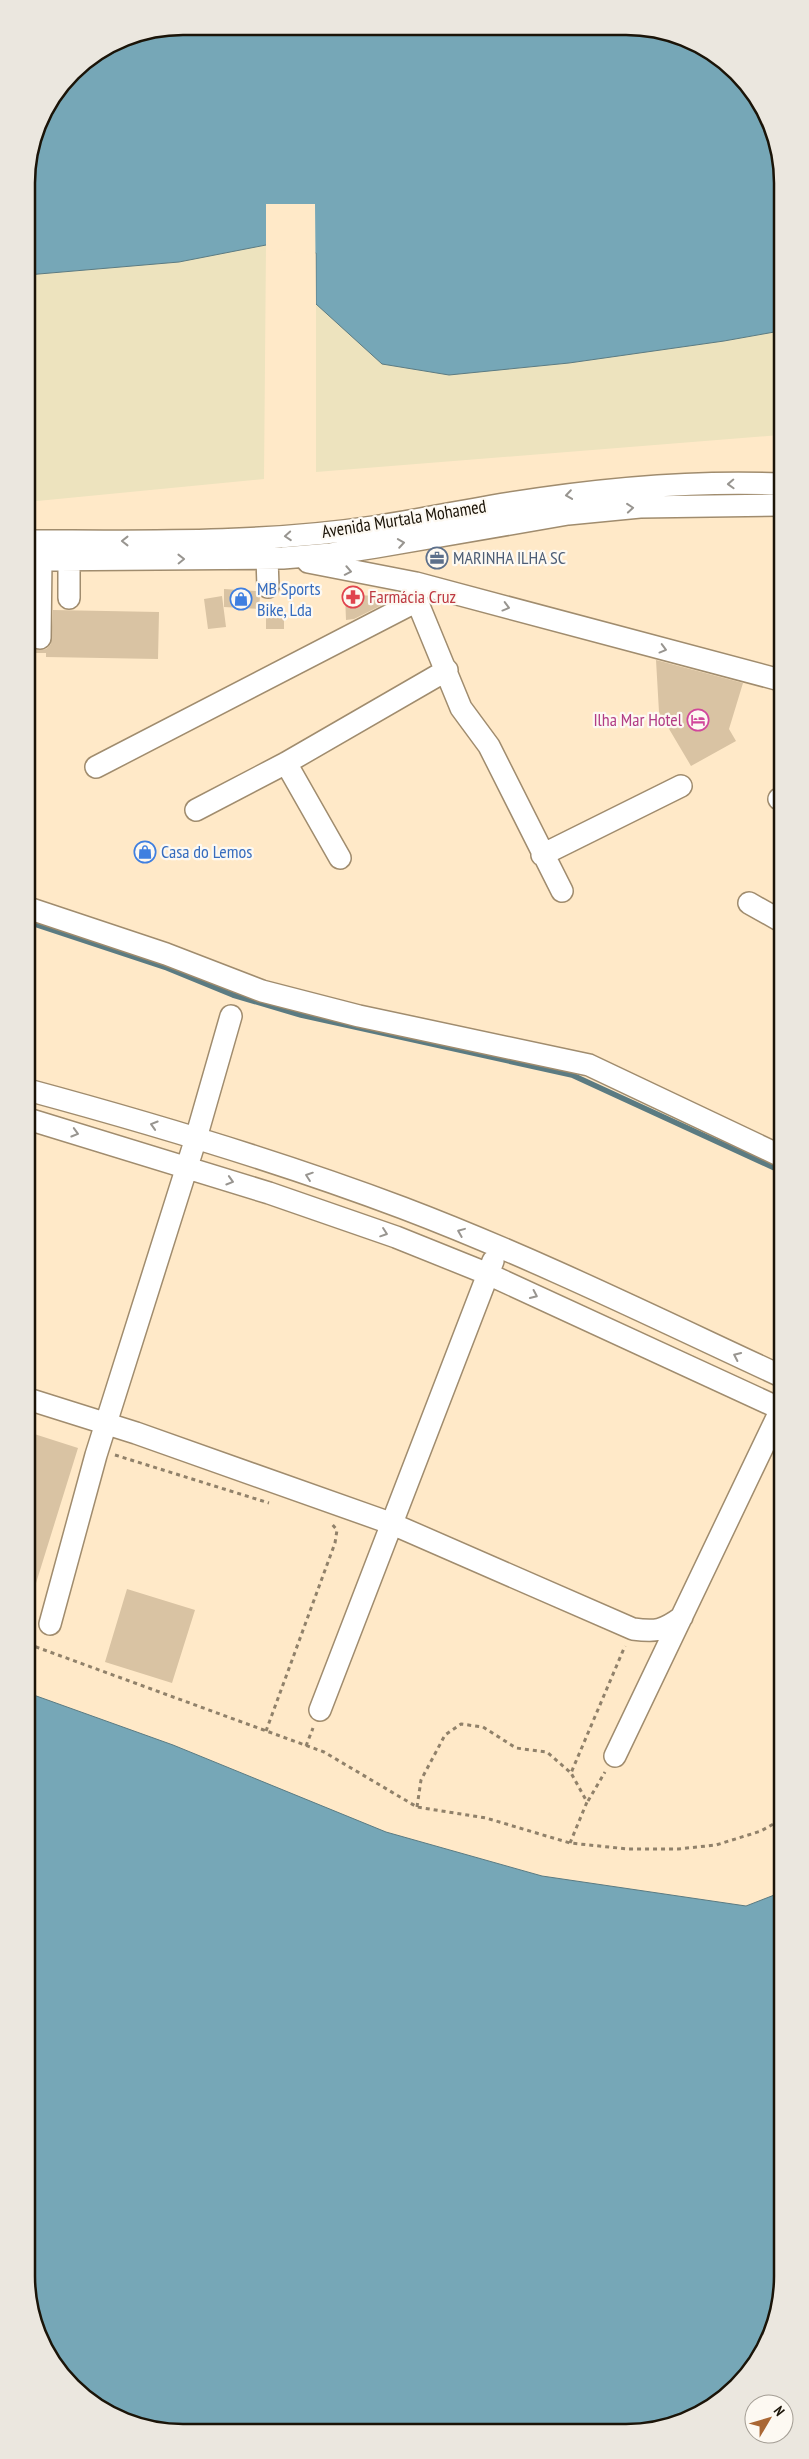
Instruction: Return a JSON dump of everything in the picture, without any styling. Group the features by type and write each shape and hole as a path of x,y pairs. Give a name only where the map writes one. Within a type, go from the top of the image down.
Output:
{"street":[{"name":"Avenida Murtala Mohamed","path":"35,541 218,540 292,536 372,527 575,494 646,487 774,484"},
{"name":"Avenida Murtala Mohamed","path":"35,560 275,558 331,554 568,514 640,507 774,506"},
{"name":"Avenida Murtala Mohamed","path":"275,558 774,679"},
{"path":"268,587 275,558"},
{"path":"69,560 69,598"},
{"path":"35,573 40,638"},
{"path":"96,768 416,592 461,708 490,746 542,855 562,891"},
{"path":"196,810 286,763 447,670"},
{"path":"286,763 340,858"},
{"path":"542,855 681,786"},
{"path":"749,903 774,917"},
{"path":"35,910 166,954 262,991 358,1016 589,1066 774,1153"},
{"path":"50,1624 98,1450 196,1138 231,1016"},
{"path":"35,1092 196,1138 402,1208 499,1247 774,1373"},
{"path":"35,1121 186,1167 396,1237 488,1274 774,1406"},
{"path":"320,1710 390,1523 499,1247"},
{"path":"35,1401 106,1424 390,1523 633,1629 649,1631 665,1629 682,1617"},
{"path":"615,1756 774,1424"}],"path":[{"path":"98,1450 274,1504"},
{"path":"266,1731 335,1543 337,1530 330,1522"},
{"path":"571,1772 633,1629"},
{"path":"35,1647 324,1752 417,1807 486,1818 570,1843 628,1849 678,1849 716,1845 761,1831 774,1824"},
{"path":"417,1807 422,1780 445,1735 461,1724 483,1726 516,1748 546,1752 571,1772 588,1802"},
{"path":"570,1843 588,1802 615,1756"}],"sand":[{"path":"266,245 264,479 35,501 35,274 179,262"},
{"path":"316,304 382,364 449,375 569,363 774,332 774,435 316,472"}],"water":[{"path":"636,35 655,38 692,50 731,78 754,109 763,126 771,154 774,173 774,332 569,363 449,375 382,364 316,304 316,253 266,245 179,262 35,274 35,173 40,145 50,117 72,85 93,66 117,50 135,43 164,36"},
{"path":"35,1696 173,1745 386,1832 542,1876 746,1906 774,1895 774,2286 763,2333 749,2358 724,2387 700,2404 683,2413 664,2419 636,2424 173,2424 135,2416 117,2409 78,2381 60,2358 50,2342 43,2324 36,2295 35,2276"}],"pier":[{"path":"266,204 315,204 316,307 314,304 314,255 266,248"}],"building":[{"path":"224,589 256,591 260,596 259,609 224,607"},
{"path":"345,595 388,596 388,602 354,619 346,620"},
{"path":"222,596 226,627 208,629 204,599"},
{"path":"53,610 159,612 158,659 46,657 46,653 35,653 35,648 39,650 46,649 51,644"},
{"path":"266,614 284,615 284,629 266,629"},
{"name":"Ilha Mar Hotel","path":"656,660 743,683 729,729 736,741 691,766 659,712"},
{"path":"35,1434 78,1448 35,1586"},
{"path":"127,1589 195,1610 172,1683 105,1662"}],"waterway":[{"path":"35,924 167,968 233,995 301,1015 572,1075 774,1168"}],"place":[{"name":"MARINHA ILHA SC","path":"437,558"},
{"name":"Farmácia Cruz","path":"353,597"},
{"name":"MB Sports Bike, Lda","path":"241,599"},
{"name":"Ilha Mar Hotel","path":"698,720"},
{"name":"Casa do Lemos","path":"145,852"}]}
